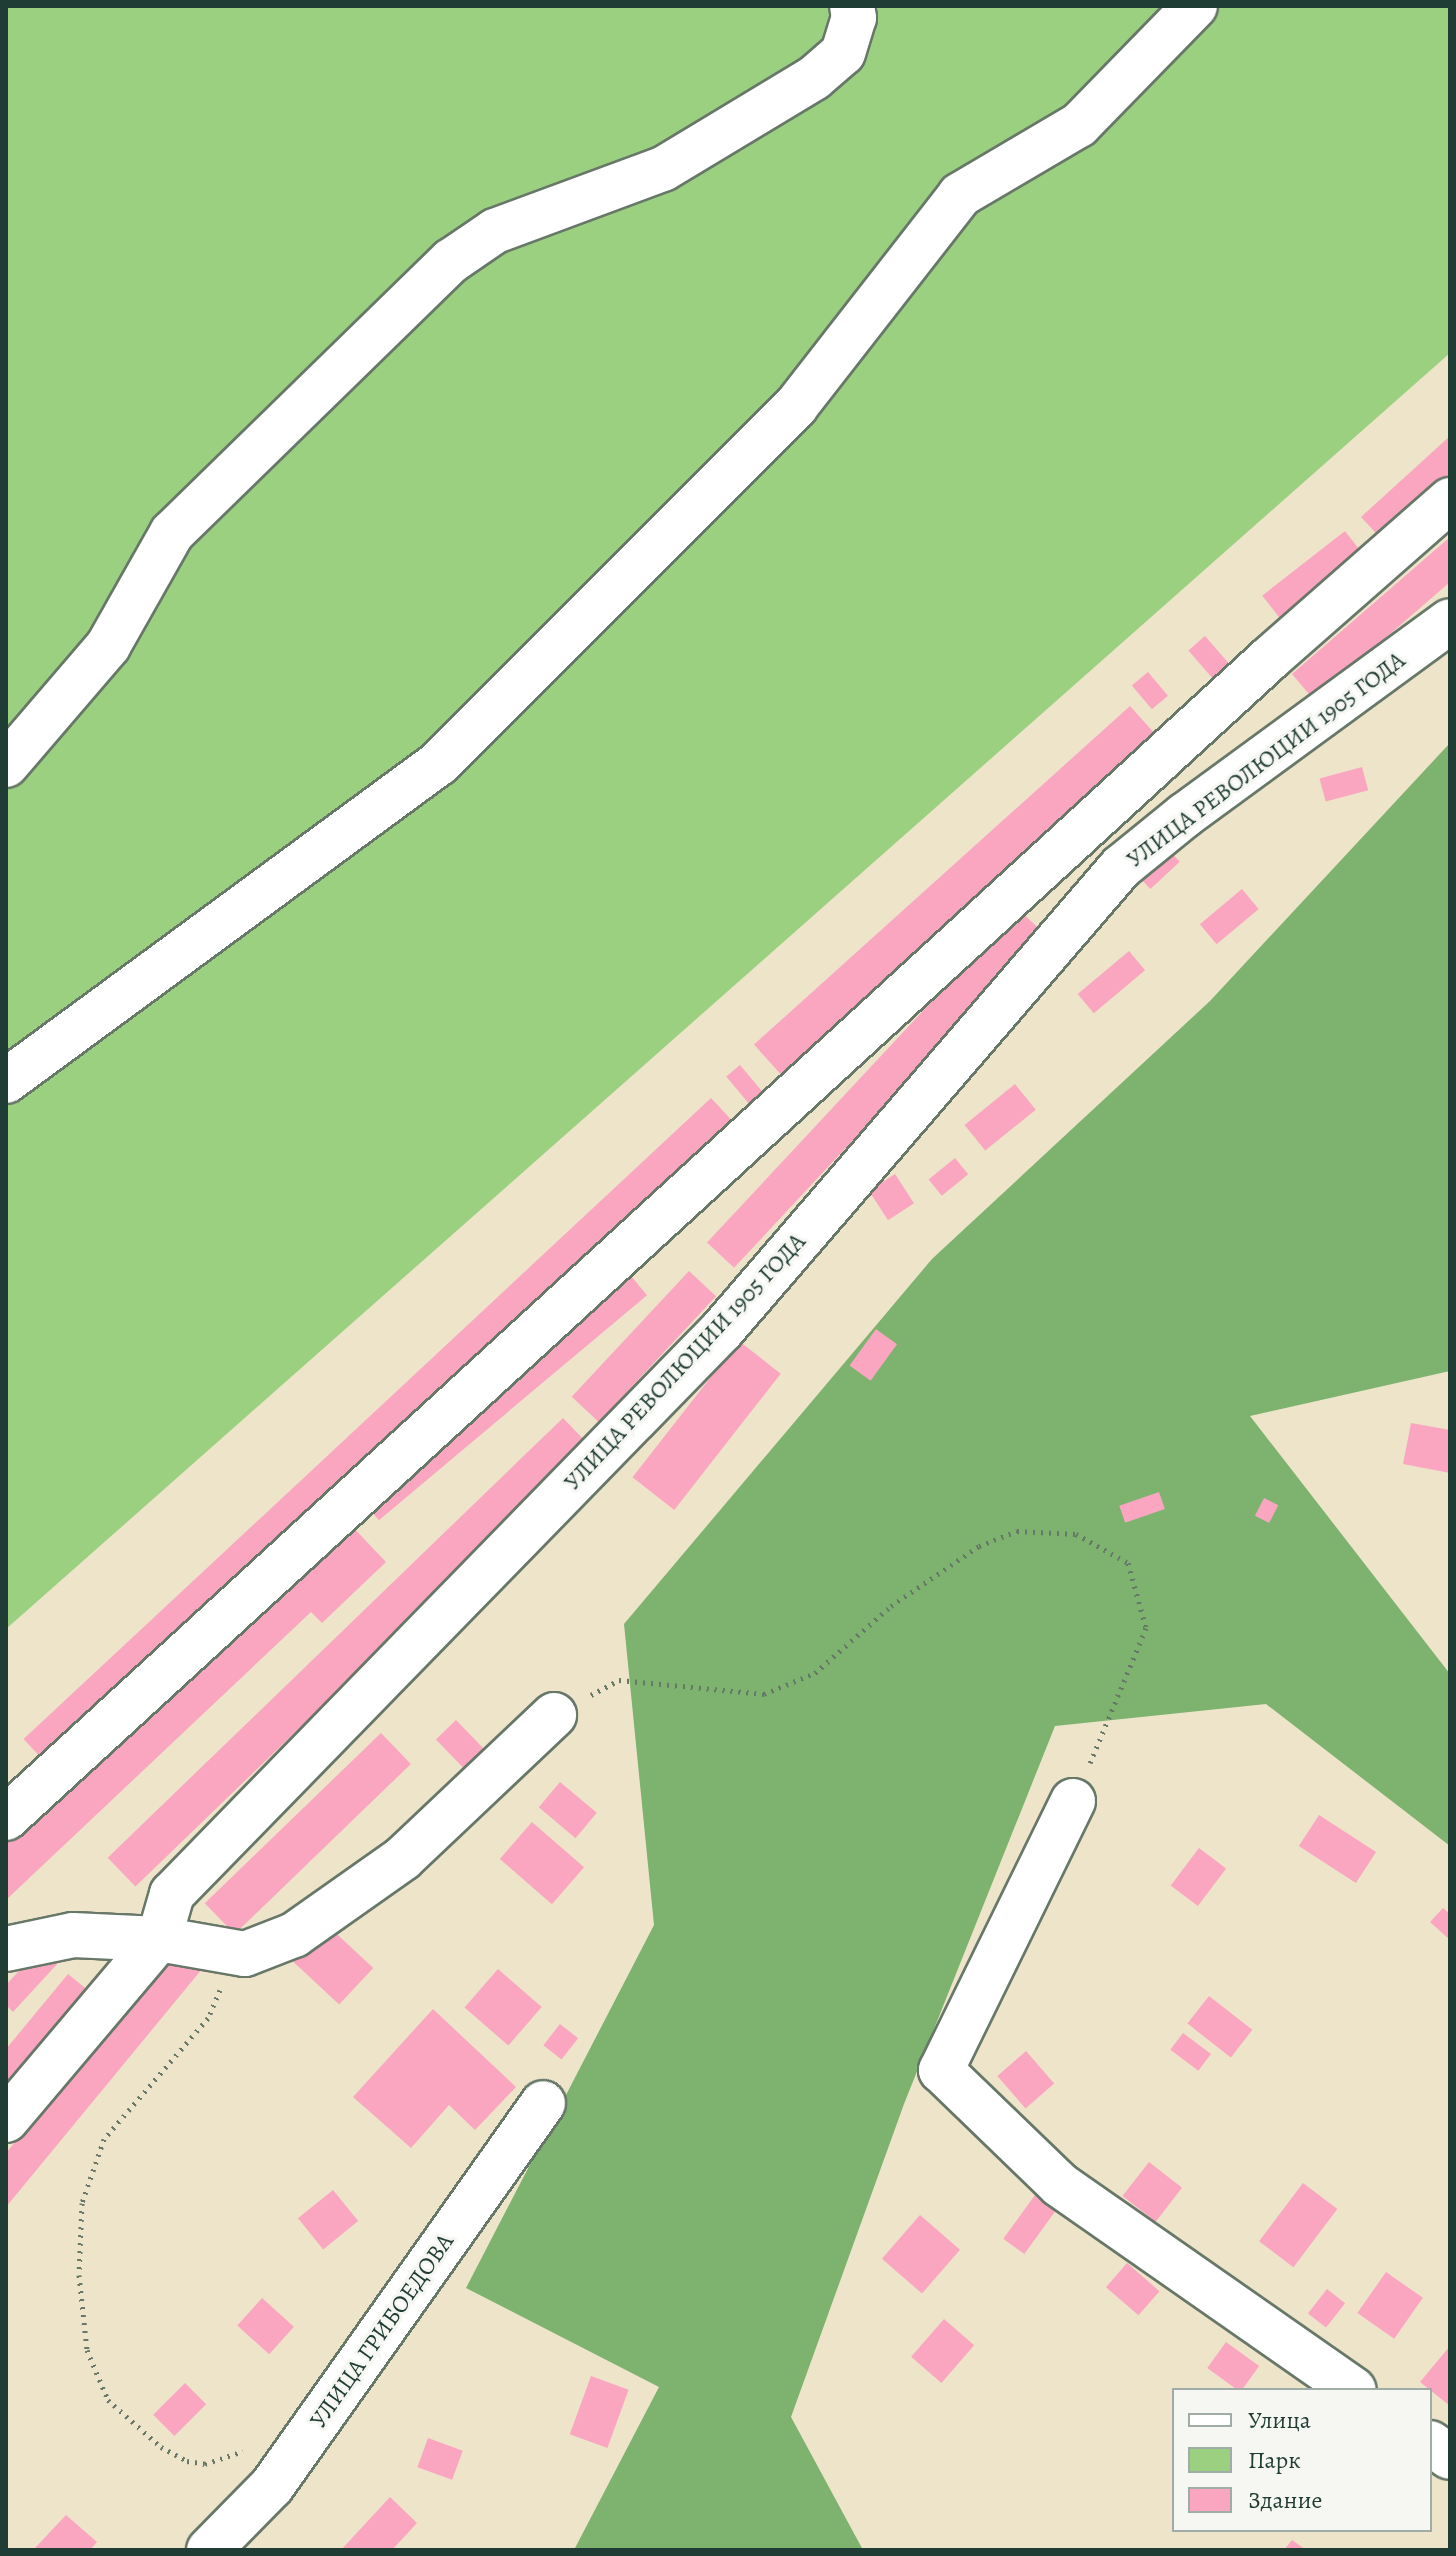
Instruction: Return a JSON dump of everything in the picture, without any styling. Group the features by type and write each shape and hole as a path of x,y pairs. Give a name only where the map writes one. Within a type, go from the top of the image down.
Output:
{"street":[{"path":"6,765 108,646 172,533 451,261 495,231 663,169 814,78 843,53 854,18 852,6"},
{"path":"6,1081 439,763 796,406 960,195 1079,125 1195,6"},
{"path":"6,1818 1269,659 1450,500"},
{"name":"УЛИЦА РЕВОЛЮЦИИ 1905 ГОДА","path":"6,2120 159,1939 172,1894 722,1330 1121,867 1185,815 1450,621"},
{"path":"6,1949 73,1935 159,1939 245,1954 294,1935 403,1858 554,1715"},
{"path":"1073,1801 941,2070 1060,2185 1351,2388"},
{"name":"УЛИЦА ГРИБОЕДОВА","path":"209,2550 272,2486 543,2103"},
{"path":"1432,2444 1450,2457"}],"path":[{"path":"554,1715 619,1680 764,1694 815,1673 891,1606 979,1546 1017,1531 1076,1534 1128,1563 1146,1628 1073,1801"},
{"path":"235,1953 208,2018 104,2139 82,2203 79,2275 87,2350 108,2400 161,2447 187,2461 205,2464 256,2447"}],"green space":[{"path":"6,6 1450,6 1450,353 6,1629"},
{"path":"1450,743 1450,1371 1250,1416 1450,1674 1450,1846 1266,1704 1055,1726 904,2104 791,2417 863,2550 574,2550 659,2387 466,2288 654,1925 624,1624 932,1259 1210,1001"}],"building":[{"path":"1450,436 1450,486 1386,544 1361,517"},
{"path":"1345,531 1368,560 1285,625 1262,596"},
{"path":"1450,537 1450,582 1314,700 1292,674"},
{"path":"1205,636 1235,671 1219,685 1188,650"},
{"path":"1148,672 1168,696 1152,709 1132,685"},
{"path":"1130,706 1158,737 782,1076 754,1045"},
{"path":"1362,767 1368,790 1326,802 1319,778"},
{"path":"1164,845 1180,862 1150,889 1135,872"},
{"path":"1242,889 1259,909 1217,944 1200,924"},
{"path":"1018,909 1045,934 734,1268 707,1242"},
{"path":"1129,951 1145,970 1094,1013 1078,994"},
{"path":"740,1065 766,1096 752,1107 726,1077"},
{"path":"1015,1084 1036,1110 985,1151 964,1125"},
{"path":"711,1098 737,1126 49,1767 24,1739"},
{"path":"955,1158 968,1174 942,1196 929,1179"},
{"path":"895,1174 914,1203 888,1220 869,1191"},
{"path":"689,1271 716,1296 599,1422 572,1397"},
{"path":"631,1276 647,1295 379,1520 363,1501"},
{"path":"876,1329 897,1344 871,1381 850,1365"},
{"path":"739,1341 781,1374 674,1510 632,1477"},
{"path":"563,1418 591,1447 135,1886 108,1858"},
{"path":"1411,1423 1450,1430 1450,1473 1403,1464"},
{"path":"1159,1492 1165,1509 1125,1523 1119,1506"},
{"path":"1264,1498 1278,1505 1269,1523 1255,1516"},
{"path":"348,1522 386,1562 322,1623 311,1612 6,1900 6,1844"},
{"path":"456,1720 492,1757 472,1777 436,1739"},
{"path":"381,1733 411,1764 235,1934 205,1903"},
{"path":"560,1782 597,1813 576,1838 539,1807"},
{"path":"1319,1815 1376,1852 1356,1883 1299,1846"},
{"path":"532,1822 584,1867 552,1904 500,1859"},
{"path":"1199,1848 1226,1868 1198,1906 1171,1886"},
{"path":"1443,1908 1450,1914 1450,1940 1430,1922"},
{"path":"325,1923 373,1968 339,2005 291,1960"},
{"path":"42,1946 59,1962 13,2012 6,2005 6,1985"},
{"path":"176,1948 202,1969 6,2207 6,2153"},
{"path":"498,1969 542,2007 508,2046 465,2007"},
{"path":"68,1974 90,1992 6,2094 6,2049"},
{"path":"1209,1996 1252,2030 1231,2057 1187,2024"},
{"path":"433,2009 516,2087 475,2130 449,2105 411,2148 353,2097"},
{"path":"560,2024 578,2038 562,2059 543,2045"},
{"path":"1183,2033 1211,2054 1198,2071 1170,2050"},
{"path":"1026,2051 1054,2083 1026,2108 997,2076"},
{"path":"1149,2162 1182,2188 1156,2222 1123,2196"},
{"path":"1303,2183 1337,2209 1293,2267 1259,2241"},
{"path":"333,2190 358,2221 323,2249 298,2218"},
{"path":"1035,2195 1056,2210 1024,2254 1003,2239"},
{"path":"920,2215 960,2250 922,2294 882,2259"},
{"path":"1127,2263 1159,2291 1138,2315 1106,2287"},
{"path":"1386,2272 1423,2298 1394,2339 1357,2313"},
{"path":"1327,2289 1345,2303 1326,2328 1308,2313"},
{"path":"262,2298 294,2327 269,2354 237,2325"},
{"path":"944,2319 974,2345 941,2383 911,2357"},
{"path":"1226,2342 1259,2366 1243,2388 1235,2388 1207,2368"},
{"path":"1450,2346 1450,2406 1432,2392 1432,2388 1420,2382"},
{"path":"591,2376 629,2390 607,2448 570,2434"},
{"path":"185,2383 206,2404 174,2436 153,2415"},
{"path":"428,2438 463,2451 452,2480 417,2467"},
{"path":"390,2497 417,2523 392,2550 341,2550"},
{"path":"66,2515 97,2542 90,2550 37,2550 35,2548"},
{"path":"1292,2540 1306,2550 1284,2550"}]}
